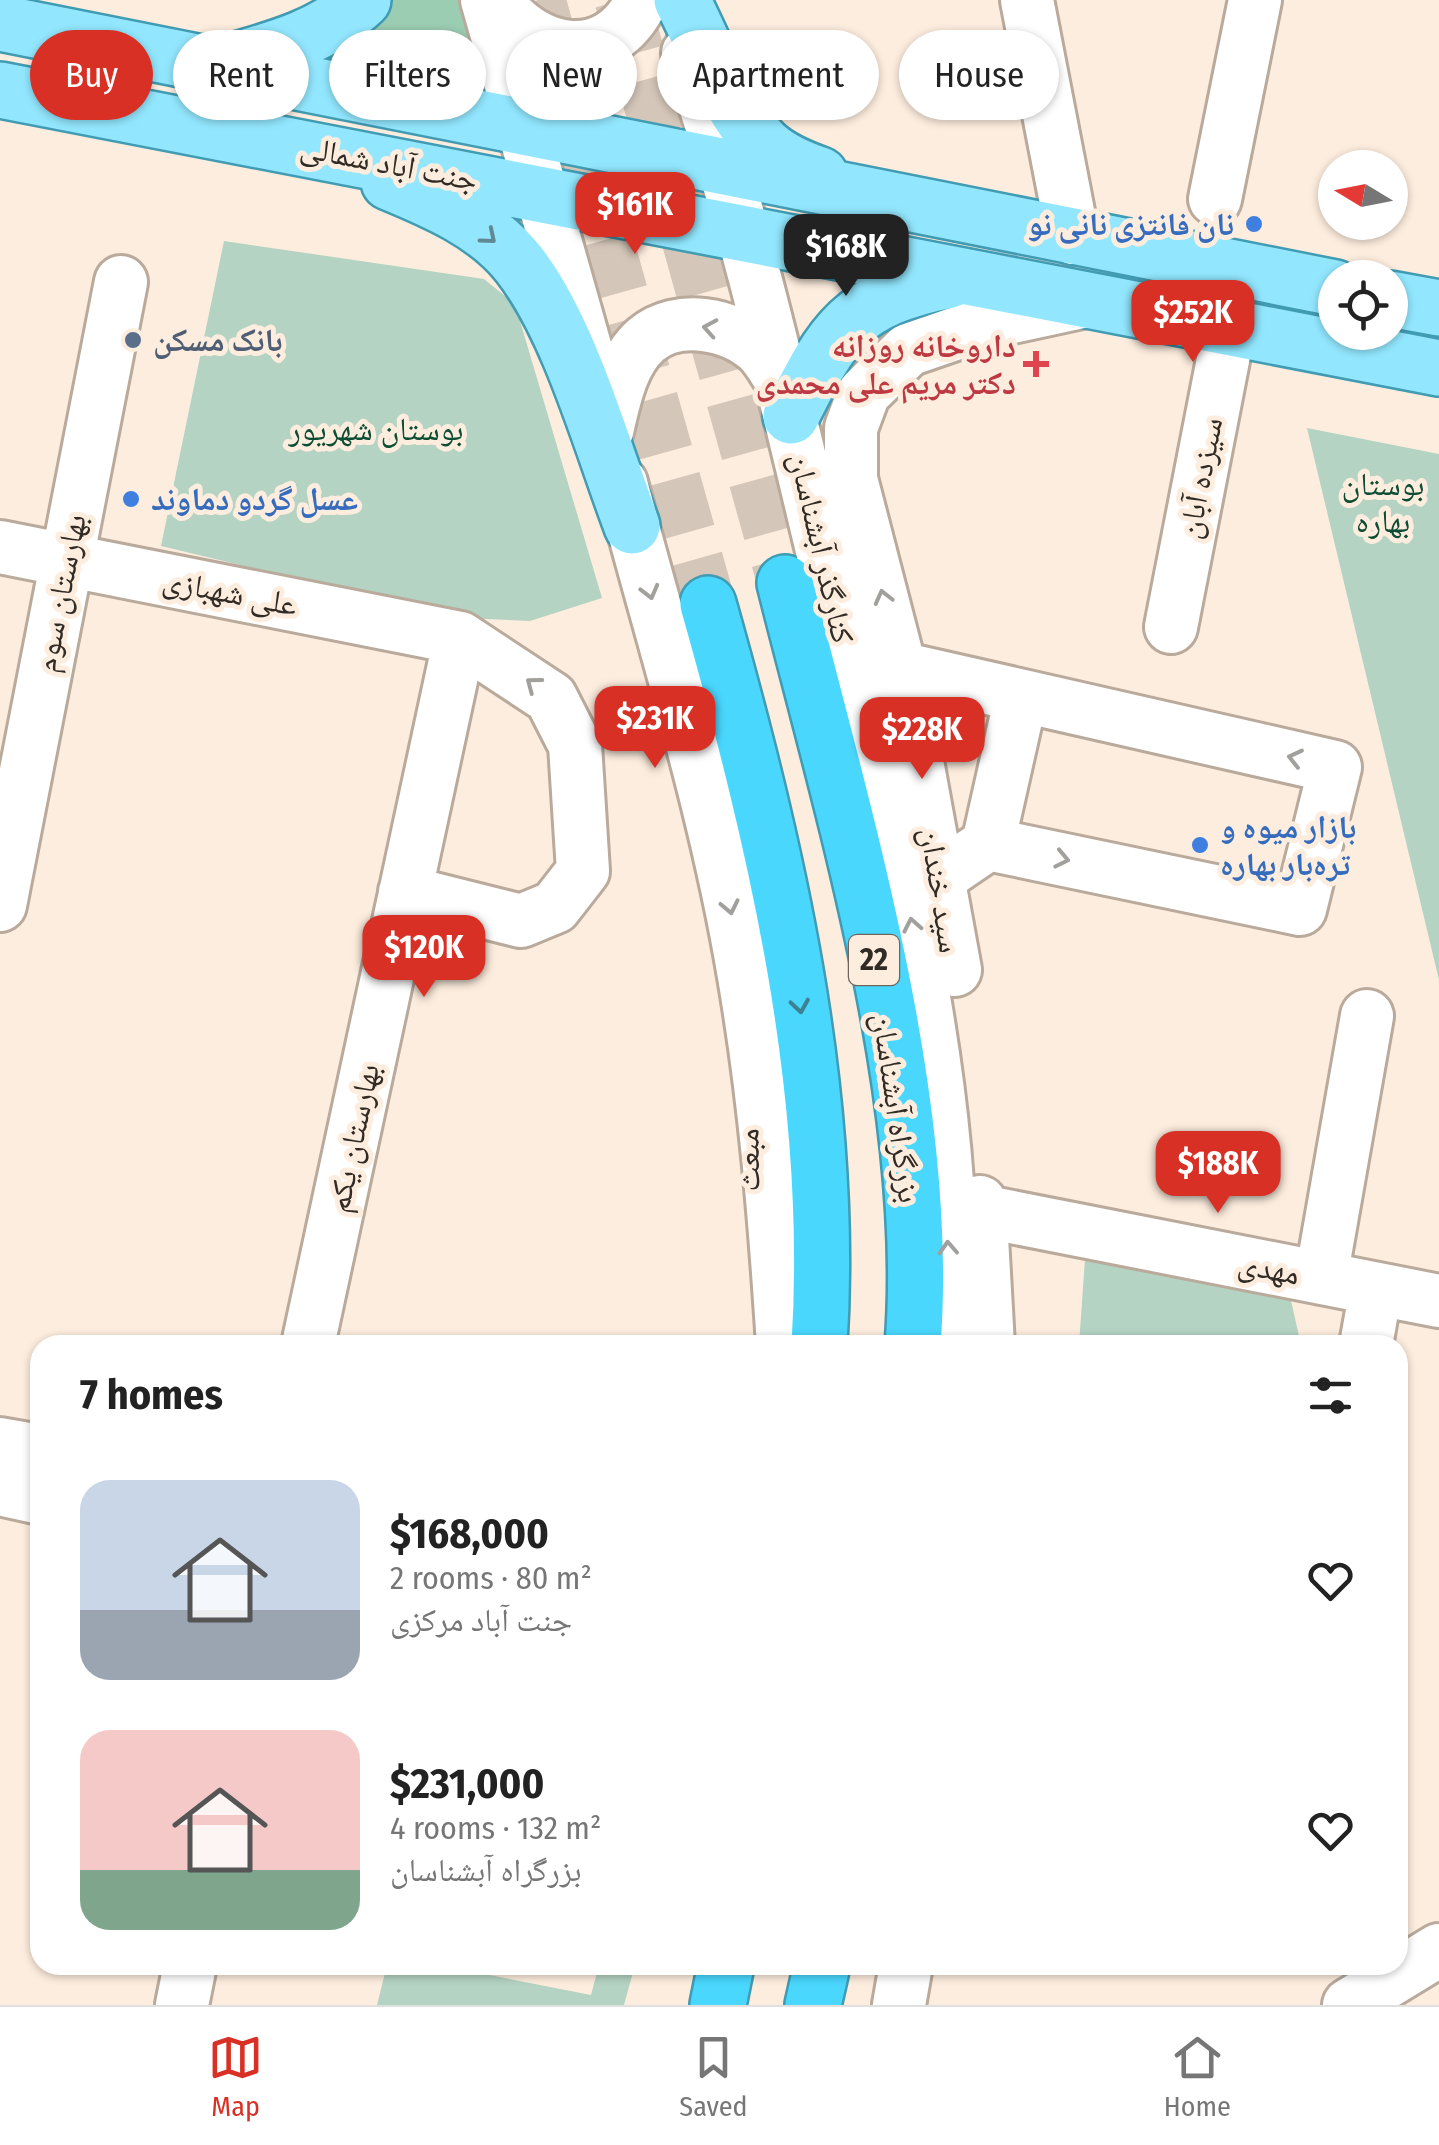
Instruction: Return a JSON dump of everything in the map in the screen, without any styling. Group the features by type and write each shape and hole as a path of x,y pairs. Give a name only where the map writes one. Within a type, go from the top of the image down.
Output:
{"highway":[{"name":"بزرگراه آبشناسان","path":"785,583 844,816 891,1037 912,1188 913,1335"},
{"path":"708,604 755,770 786,917 809,1061 821,1199 819,1335"},
{"path":"718,2005 724,1975"},
{"path":"813,2005 820,1975"},
{"path":"852,2005 853,1975"}],"main road":[{"path":"309,35 333,24 363,0"},
{"path":"682,0 698,30"},
{"path":"10,92 31,88 46,63 45,50 16,26"},
{"name":"جنت آباد شمالی","path":"16,26 173,58"},
{"name":"جنت آباد شمالی","path":"309,84 967,218"},
{"name":"جنت آباد شمالی","path":"10,92 1439,368"},
{"path":"748,120 764,146 790,164 967,218 1318,285"},
{"path":"273,140 427,198 482,230 517,262 543,301 632,526"},
{"path":"787,400 841,329 872,304 904,289 962,278"},
{"path":"1408,302 1439,308"}],"street":[{"path":"486,0 608,431 713,828 744,974 772,1173 783,1335"},
{"path":"496,0 526,34 558,46 586,46 610,40 632,20 642,0"},
{"name":"کنارگذر آبشناسان","path":"670,0 728,169 914,930 945,1184 948,1335"},
{"path":"705,0 713,30"},
{"path":"1027,0 1073,238"},
{"path":"1215,199 1255,0"},
{"name":"بهارستان سوم","path":"0,904 121,282"},
{"name":"سید خندان","path":"987,1335 970,1074 941,876 900,668 848,462 851,428 864,393 892,361 929,340 1086,302"},
{"path":"608,431 625,369 647,340 673,328 702,323 743,336 764,353 787,400"},
{"name":"سیزده آبان","path":"1170,626 1228,328"},
{"name":"علی شهبازی","path":"0,546 460,638"},
{"path":"405,892 521,921 555,907 583,871 576,745 551,698 460,638"},
{"name":"بهارستان یکم","path":"310,1335 460,638"},
{"path":"900,668 1335,768 1300,909 988,844"},
{"path":"941,876 988,844 1021,696"},
{"name":"مبعث","path":"744,974 753,1335"},
{"path":"1321,1278 1367,1016"},
{"name":"مهدی","path":"981,1211 1439,1301"},
{"path":"1368,1335 1376,1289"},
{"path":"0,1444 30,1449"},
{"path":"0,1489 30,1496"},
{"path":"1408,1969 1439,1950"},
{"path":"182,2005 188,1975"},
{"path":"900,2005 904,1975"},
{"path":"1349,2005 1398,1975"}],"green space":[{"path":"378,0 470,0 479,30 339,30"},
{"path":"329,38 329,68 309,65 309,53"},
{"path":"486,53 499,96 486,94"},
{"name":"بوستان شهریور","path":"224,241 484,279 515,304 602,598 530,621 462,618 161,546"},
{"name":"بوستان بهاره","path":"1307,428 1439,454 1439,980"},
{"path":"1085,1259 1290,1296 1299,1335 1080,1335"},
{"path":"384,1975 489,1975 591,1995 596,1975 632,1975 624,2005 377,2005"}],"tunnel":[{"path":"538,0 708,604"},
{"path":"622,0 785,583"}],"place":[{"name":"نان فانتزی نانی نو","path":"1254,224"},
{"name":"بانک مسکن","path":"133,340"},
{"name":"داروخانه روزانه دکتر مریم علی محمدی","path":"1036,364"},
{"name":"عسل گردو دماوند","path":"131,499"},
{"name":"بازار میوه و تره‌بار بهاره","path":"1200,845"}]}
